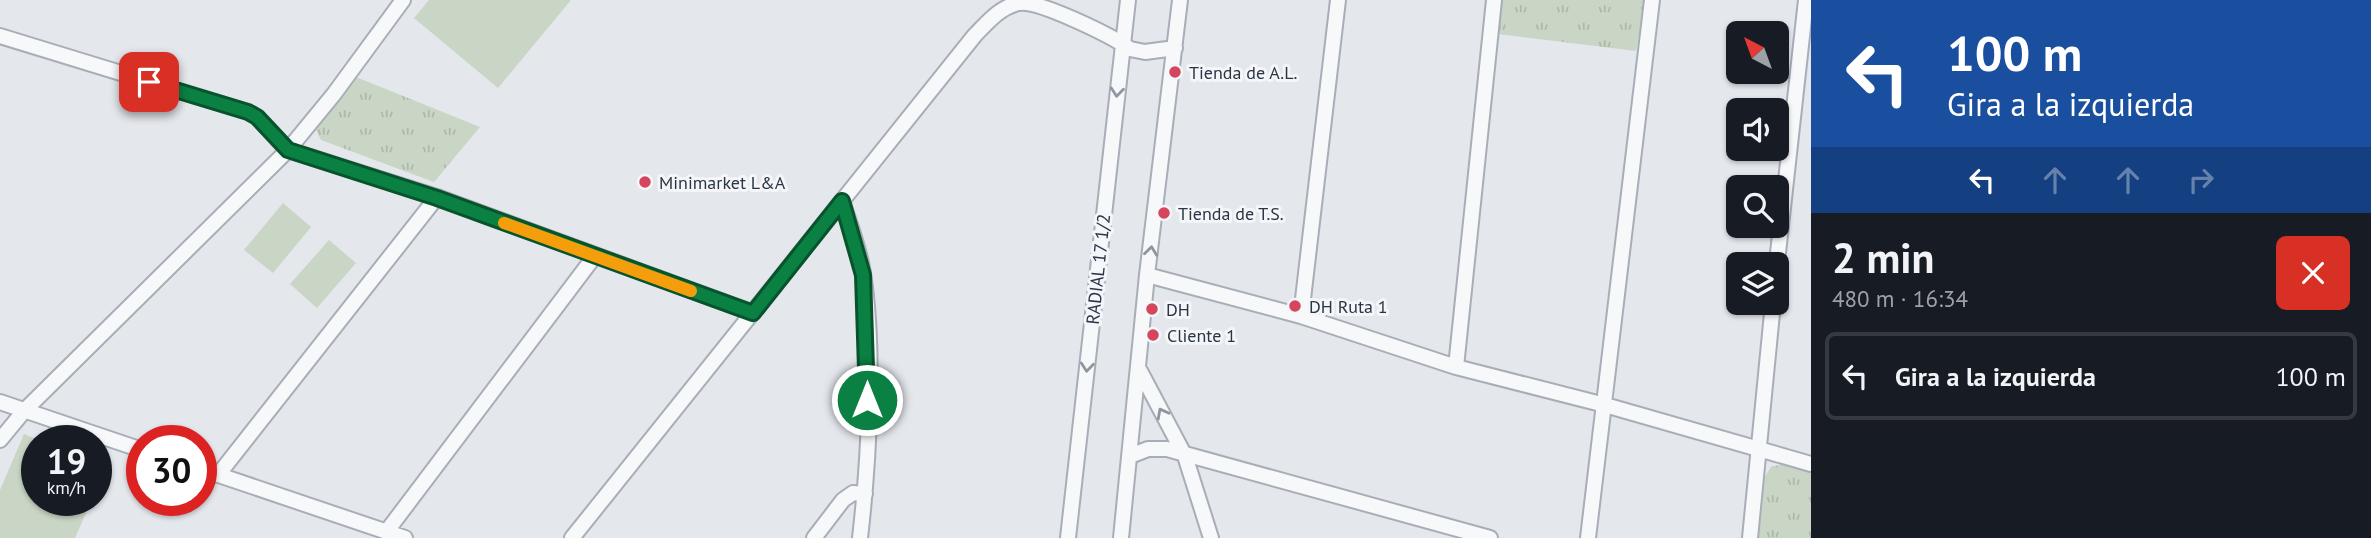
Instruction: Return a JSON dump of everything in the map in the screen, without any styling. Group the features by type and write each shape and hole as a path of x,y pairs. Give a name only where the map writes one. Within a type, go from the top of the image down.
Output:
{"street":[{"path":"0,440 24,411 288,150 334,94 403,0"},
{"name":"RADIAL 17 1/2","path":"1068,538 1128,0"},
{"path":"1121,538 1147,275 1180,0"},
{"path":"1301,316 1338,0"},
{"path":"1456,367 1494,0"},
{"path":"1588,538 1652,0"},
{"path":"1778,252 1806,0"},
{"path":"572,538 975,35 999,12 1032,1 1130,49 1145,52 1175,48"},
{"path":"0,36 248,112 257,117 288,150 437,198 753,313"},
{"path":"405,538 218,475 437,198"},
{"path":"842,201 863,275 868,376 865,494 860,538"},
{"path":"387,531 594,257"},
{"path":"1147,275 1301,316 1456,367 1605,405 1811,464"},
{"path":"1749,538 1772,315"},
{"path":"1139,371 1185,456 1211,538"},
{"path":"0,402 126,445"},
{"path":"1130,456 1157,449 1490,538"},
{"path":"814,538 843,500 853,493 865,494"}],"green space":[{"path":"429,0 571,0 498,88 414,18"},
{"path":"1502,0 1645,0 1636,51 1498,34"},
{"path":"356,77 480,127 434,182 321,140 316,130"},
{"path":"283,203 311,227 273,273 244,250"},
{"path":"329,240 356,263 317,308 290,284"},
{"path":"21,441 21,516 85,516 75,538 0,538 0,490"},
{"path":"1787,463 1811,472 1811,538 1757,538 1762,481 1771,467"}],"slow traffic":[{"path":"504,223 691,291"}],"place":[{"name":"Tienda de A.L.","path":"1175,72"},
{"name":"Minimarket L&A","path":"645,182"},
{"name":"Tienda de T.S.","path":"1164,213"},
{"name":"DH Ruta 1","path":"1295,306"},
{"name":"DH","path":"1152,309"},
{"name":"Cliente 1","path":"1153,335"}],"route":[{"path":"149,82 248,112 257,117 288,150 437,198 753,313 842,201 858,248 863,275 867,400"}]}
